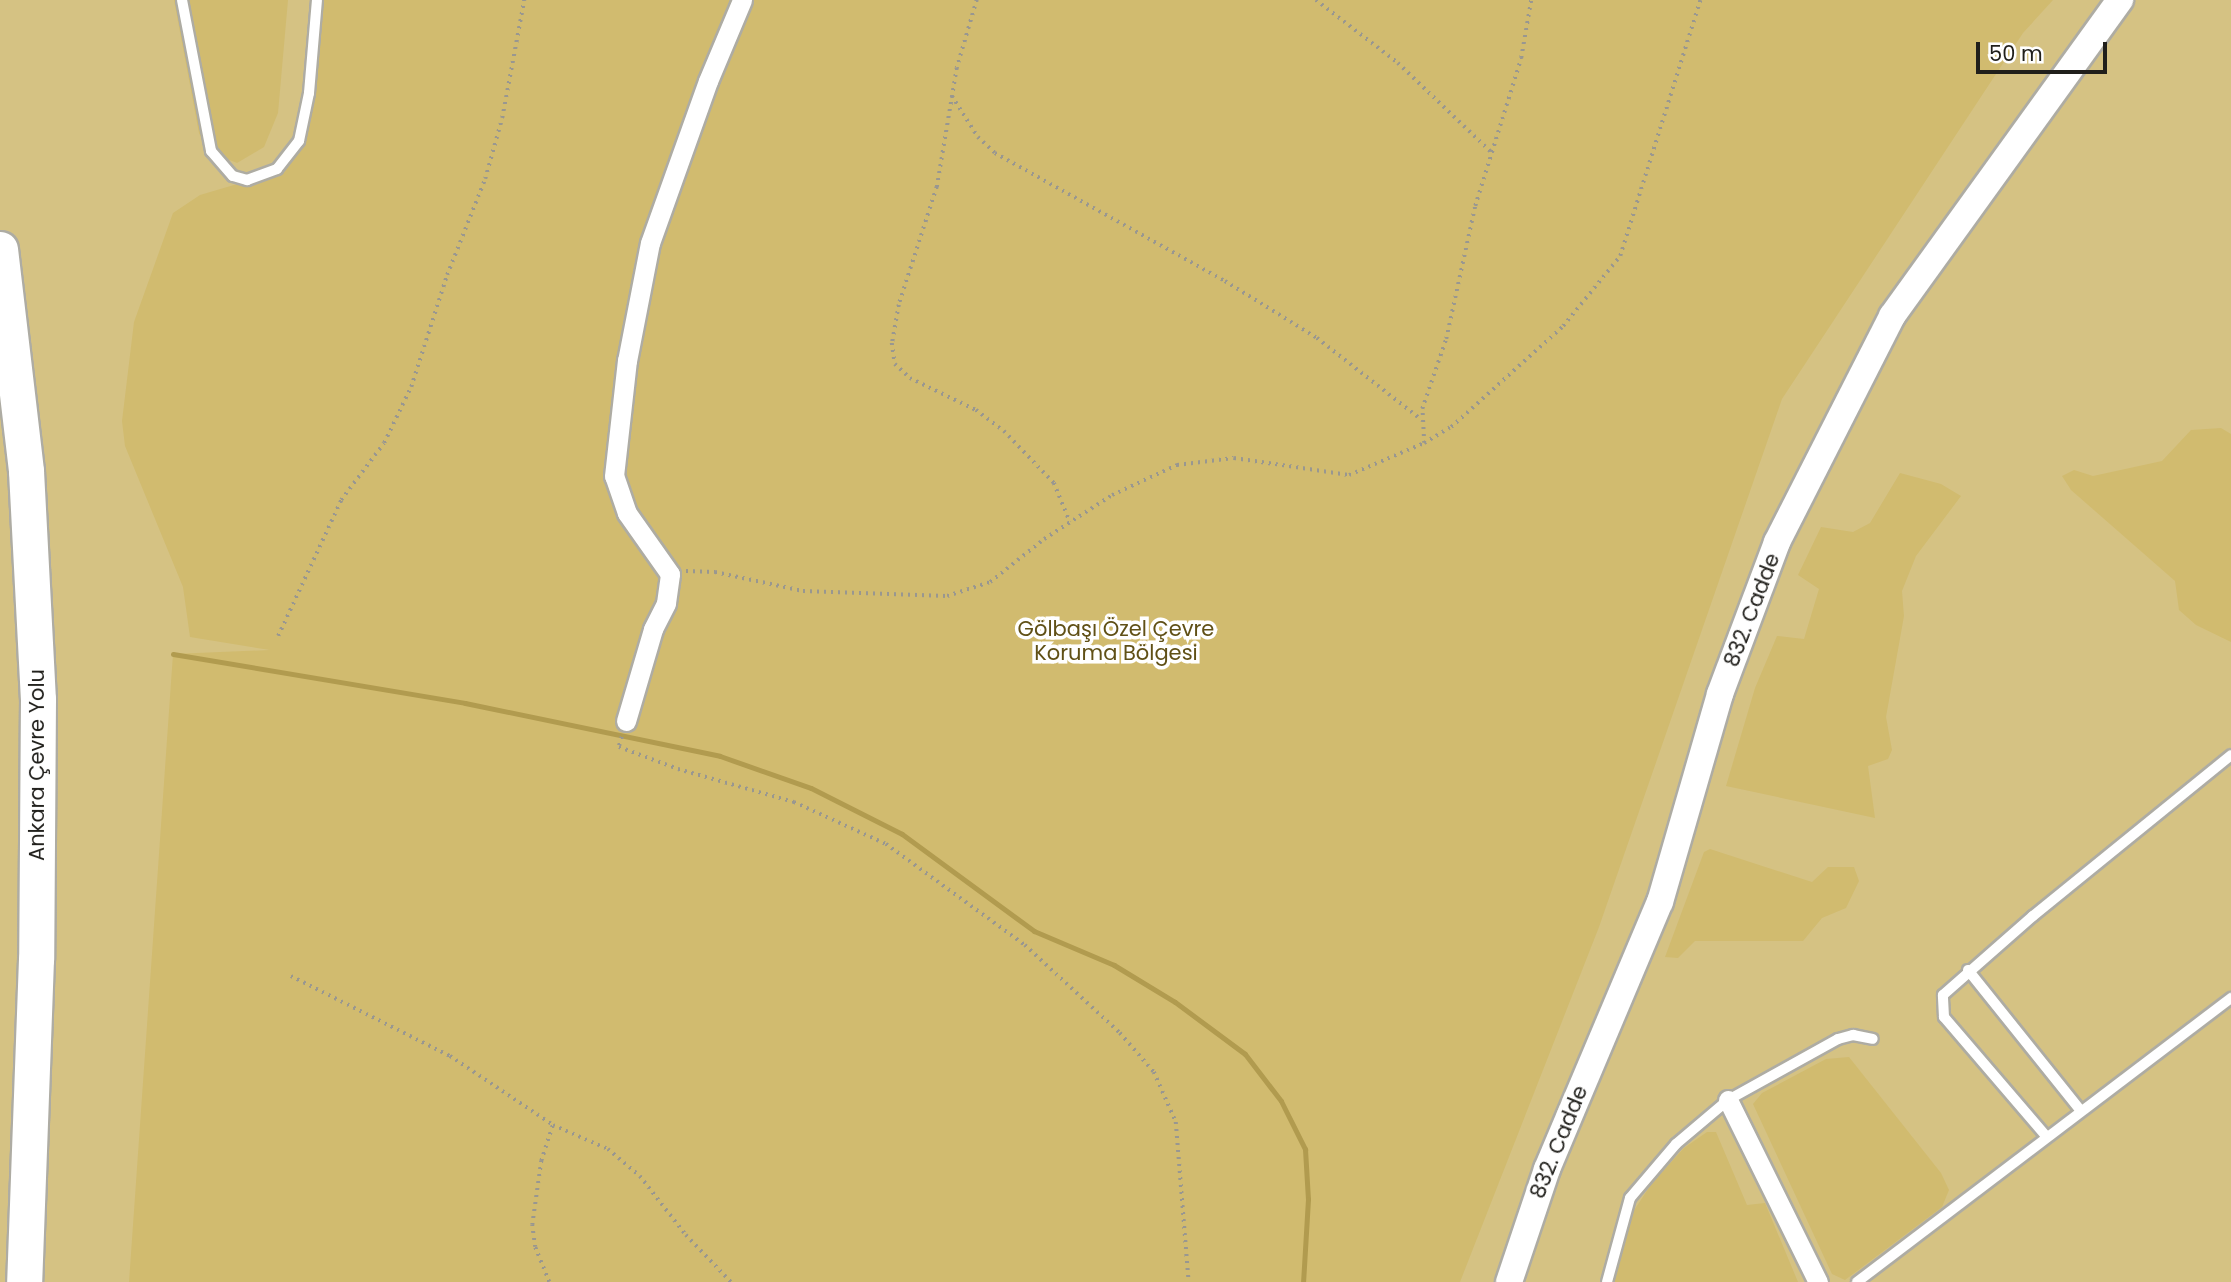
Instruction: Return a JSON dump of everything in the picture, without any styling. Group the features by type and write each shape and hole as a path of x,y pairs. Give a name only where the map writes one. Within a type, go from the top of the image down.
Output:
{"highway":[{"name":"Ankara Çevre Yolu","path":"0,249 26,471 38,699 36,972 24,1282"}],"street":[{"path":"626,721 653,629 666,603 670,574 619,497 615,450 650,243 708,81 743,0"},
{"name":"832. Cadde","path":"1509,1282 1548,1169 1660,902 1720,694 1777,542 1892,316 2120,0"},
{"path":"1728,1100 1818,1282"}],"lane":[{"path":"182,0 211,151 233,176 247,180 277,169 299,141 309,93 317,0"},
{"path":"2046,1136 1944,1017 1943,995 1968,970 2231,755"},
{"path":"1968,970 2080,1110"},
{"path":"1857,1282 2080,1110 2231,998"},
{"path":"1607,1282 1621,1219 1636,1188 1676,1144 1728,1100 1838,1039 1853,1035 1873,1039"}],"path":[{"path":"278,636 341,500 384,443 411,387 447,275 485,179 502,118 524,0"},
{"path":"976,0 953,96 937,187 899,305 892,343 895,364 910,378 976,410 1004,431 1054,483 1070,522"},
{"path":"1316,0 1398,63 1492,152"},
{"path":"1424,443 1422,420 1492,152 1521,58 1531,0"},
{"path":"670,574 705,571 803,591 947,596 990,582 1070,522 1112,495 1185,463 1234,458 1349,475 1424,443 1451,427 1563,326 1620,256 1700,0"},
{"path":"953,96 978,137 995,153 1225,281 1317,338 1422,420"},
{"path":"620,741 619,747 678,769 794,802 886,844 1025,945 1120,1033 1154,1072 1176,1122 1189,1282"},
{"path":"291,976 475,1070 553,1125 588,1138 625,1162 731,1282"},
{"path":"549,1282 535,1247 532,1225 541,1161 553,1125"}],"green space":[{"name":"Gölbaşı Özel Çevre Koruma Bölgesi","path":"0,0 2231,0 2231,1282 0,1282"},
{"path":"174,0 288,0 278,113 264,147 237,163 208,151 199,133"},
{"name":"Gölbaşı Özel Çevre Koruma Bölgesi","path":"322,0 2053,0 2023,33 1782,399 1599,927 1460,1282 129,1282 173,654 270,650 190,637 183,587 125,446 122,421 134,322 173,213 200,195 281,171 296,153 306,127"},
{"path":"2221,428 2231,434 2231,642 2196,625 2179,610 2175,581 2071,490 2062,476 2074,470 2093,476 2162,461 2191,430"},
{"path":"1900,473 1941,484 1961,496 1916,556 1902,591 1904,616 1886,717 1892,750 1888,759 1868,766 1875,818 1726,786 1755,688 1777,636 1804,639 1819,589 1798,575 1821,527 1853,532 1870,523"},
{"path":"1710,849 1812,882 1828,867 1854,867 1859,881 1846,908 1822,918 1803,941 1695,941 1678,958 1665,957 1704,852"},
{"path":"1849,1057 1941,1173 1949,1190 1942,1207 1845,1280 1832,1274 1753,1104 1762,1093 1826,1059"},
{"path":"1707,1132 1716,1132 1747,1205 1765,1203 1798,1282 1614,1282 1629,1218 1652,1183 1684,1148"}],"waterway":[{"path":"173,654 465,703 720,756 811,788 902,834 1034,931 1114,965 1175,1002 1245,1054 1281,1101 1305,1149 1308,1199 1303,1282"}]}
